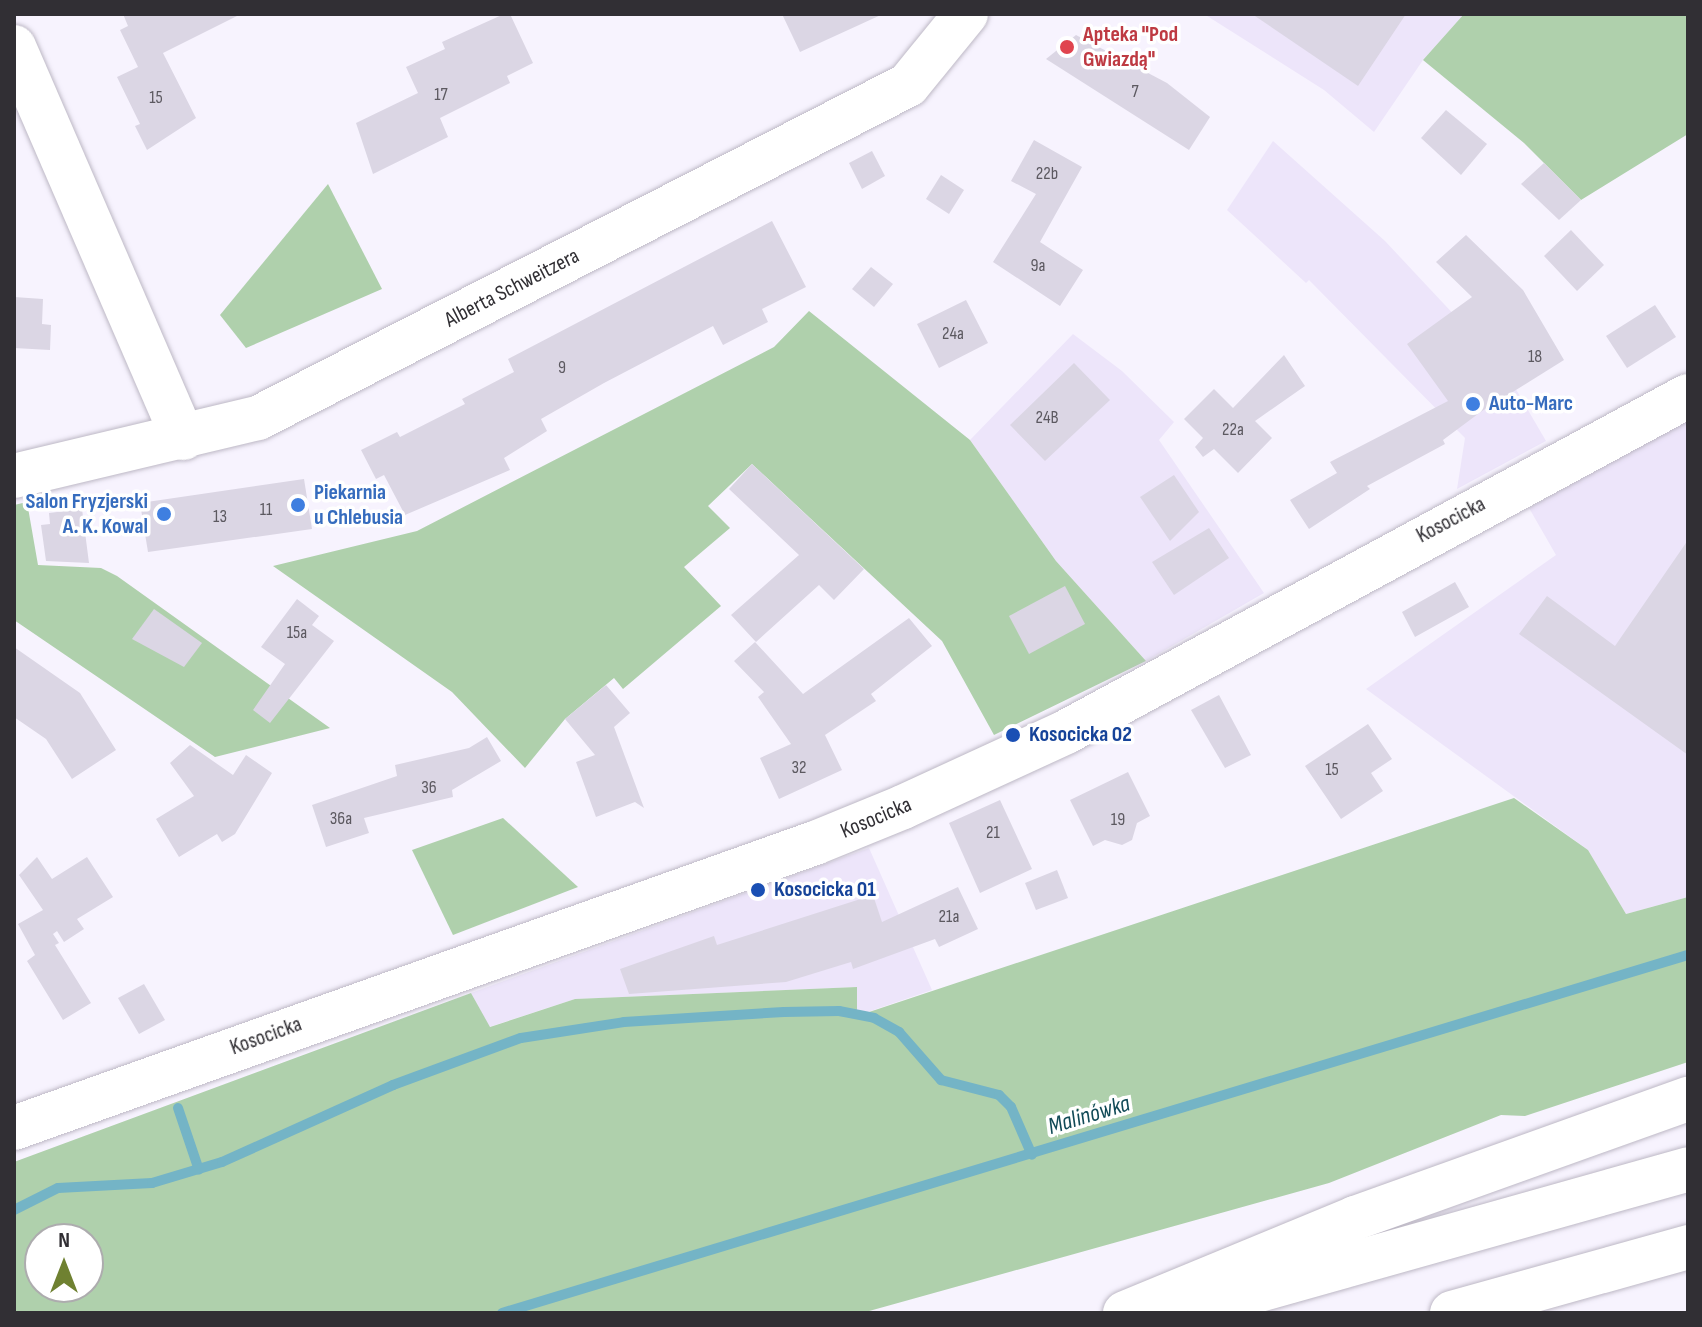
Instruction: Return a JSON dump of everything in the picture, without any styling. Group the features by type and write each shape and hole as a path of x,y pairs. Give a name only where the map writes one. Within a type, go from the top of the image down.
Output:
{"main road":[{"name":"Alberta Schweitzera","path":"14,476 258,418 908,85 966,14"},
{"path":"14,47 183,438"},
{"name":"Kosocicka","path":"14,1128 815,843 903,807 1066,732 1407,543 1688,396"},
{"path":"1125,1313 1355,1218 1688,1099"},
{"path":"1178,1313 1688,1169"},
{"path":"1452,1313 1688,1247"}],"shaded area":[{"path":"1204,14 1464,14 1423,60 1374,132 1324,90"},
{"path":"1273,141 1385,241 1503,367 1546,441 1457,489 1465,438 1309,280 1306,283 1227,210"},
{"path":"1073,334 1122,371 1174,422 1159,440 1264,593 1146,661 1056,561 970,440"},
{"path":"1688,419 1688,897 1626,914 1588,850 1366,689 1556,555 1529,508"},
{"path":"869,848 932,990 856,1016 857,987 575,999 489,1027 471,993"}],"green space":[{"path":"1464,14 1688,14 1688,134 1581,200 1524,143 1423,60"},
{"path":"328,184 382,289 246,348 220,315"},
{"path":"809,311 970,440 1056,561 1146,661 994,735 942,641 752,464 708,506 730,528 684,567 721,606 623,689 614,678 565,719 525,768 452,692 273,566 417,531 774,347"},
{"path":"27,502 38,565 101,568 117,576 330,728 215,757 14,620 14,505"},
{"path":"1514,798 1588,850 1626,914 1688,897 1688,1062 1525,1116 1501,1115 1329,1183 862,1313 14,1313 14,1162 471,993 490,1027 575,999 857,987 857,1016"},
{"path":"503,818 578,887 453,935 412,850"}],"building":[{"path":"123,14 241,14 163,53 196,118 147,150 135,126 140,124 117,77 138,67 120,30 128,26"},
{"path":"510,14 533,63 507,76 510,83 440,118 448,137 373,174 356,123 418,93 406,67 445,49 442,42"},
{"path":"782,14 883,14 800,52"},
{"path":"1252,14 1406,14 1358,86"},
{"path":"1076,35 1167,83 1210,117 1189,150 1046,59"},
{"path":"1446,110 1487,144 1461,175 1421,138"},
{"path":"1034,140 1082,167 1040,242 1083,270 1060,306 993,262 1036,194 1011,181"},
{"path":"872,151 885,176 862,189 849,163"},
{"path":"1544,163 1581,200 1559,220 1521,184"},
{"path":"941,175 964,190 949,214 926,199"},
{"path":"772,221 806,287 762,309 768,322 723,345 713,326 604,383 541,419 547,431 504,458 510,470 405,515 384,475 376,479 361,450 397,432 400,437 465,404 462,399 514,372 508,359"},
{"path":"1571,230 1604,265 1577,291 1544,256"},
{"path":"1466,235 1523,290 1564,360 1482,411 1443,440 1445,444 1367,486 1370,489 1309,529 1290,500 1337,473 1330,462 1448,401 1407,344 1472,297 1436,262"},
{"path":"871,267 893,284 874,307 852,289"},
{"path":"14,297 43,299 42,324 51,325 50,350 14,348"},
{"path":"966,300 988,343 939,368 917,324"},
{"path":"1655,305 1676,337 1627,368 1606,336"},
{"path":"1284,355 1305,386 1255,421 1272,438 1238,473 1214,449 1203,457 1195,447 1203,438 1184,419 1214,389 1233,408"},
{"path":"1074,363 1110,400 1045,461 1010,425"},
{"path":"752,464 864,569 834,600 819,585 756,642 731,615 799,555 729,489"},
{"path":"1174,475 1199,512 1170,541 1140,497"},
{"path":"304,479 312,529 148,552 140,503"},
{"path":"82,509 89,563 46,561 41,525 50,524 49,513"},
{"path":"1209,528 1229,558 1174,595 1152,562"},
{"path":"1688,540 1688,755 1519,634 1547,596 1615,646"},
{"path":"1455,582 1469,607 1415,637 1402,612"},
{"path":"1065,586 1085,624 1029,654 1009,616"},
{"path":"297,599 319,616 312,625 334,641 270,723 253,710 285,664 261,647"},
{"path":"154,609 202,643 184,667 132,639"},
{"path":"909,618 932,646 871,694 876,701 825,735 842,770 779,799 760,758 791,744 758,697 764,692 734,661 755,642 803,694"},
{"path":"14,647 80,693 116,750 72,779 46,739 14,717"},
{"path":"606,685 630,713 614,727 644,808 635,802 596,817 576,762 595,755 565,719"},
{"path":"1219,695 1251,755 1225,768 1191,710"},
{"path":"1368,724 1392,759 1371,773 1383,791 1341,819 1305,766"},
{"path":"487,737 501,761 452,790 453,797 364,818 369,833 326,847 312,805 397,776 395,765 469,748"},
{"path":"190,745 233,775 246,755 272,773 235,834 222,842 217,834 179,857 156,819 194,796 170,763"},
{"path":"1128,772 1150,816 1137,823 1132,840 1122,845 1105,840 1093,846 1070,800"},
{"path":"1000,800 1032,869 980,893 949,823"},
{"path":"37,857 52,879 87,857 113,897 77,919 84,929 64,942 57,931 53,934 59,943 55,945 91,1003 63,1020 27,961 35,955 18,924 43,910 19,875"},
{"path":"1057,870 1068,898 1036,910 1025,883"},
{"path":"958,887 978,929 939,947 935,939 853,969 851,962 786,982 629,994 620,969 714,936 717,945 873,895 882,922"},
{"path":"144,984 165,1020 139,1034 118,998"}],"waterway":[{"name":"Malinówka","path":"502,1313 1688,955"},
{"path":"14,1210 58,1188 152,1183 222,1162 393,1085 521,1038 624,1022 784,1012 839,1011 874,1018 899,1032 941,1080 999,1095 1011,1107 1032,1155"},
{"path":"178,1108 199,1170"}],"place":[{"name":"Apteka \"Pod Gwiazdą\"","path":"1067,47"},
{"name":"Auto-Marc","path":"1473,404"},
{"name":"Piekarnia u Chlebusia","path":"298,505"},
{"name":"Salon Fryzjerski A. K. Kowal","path":"164,514"},
{"name":"Kosocicka 02","path":"1013,735"},
{"name":"Kosocicka 01","path":"758,890"}]}
